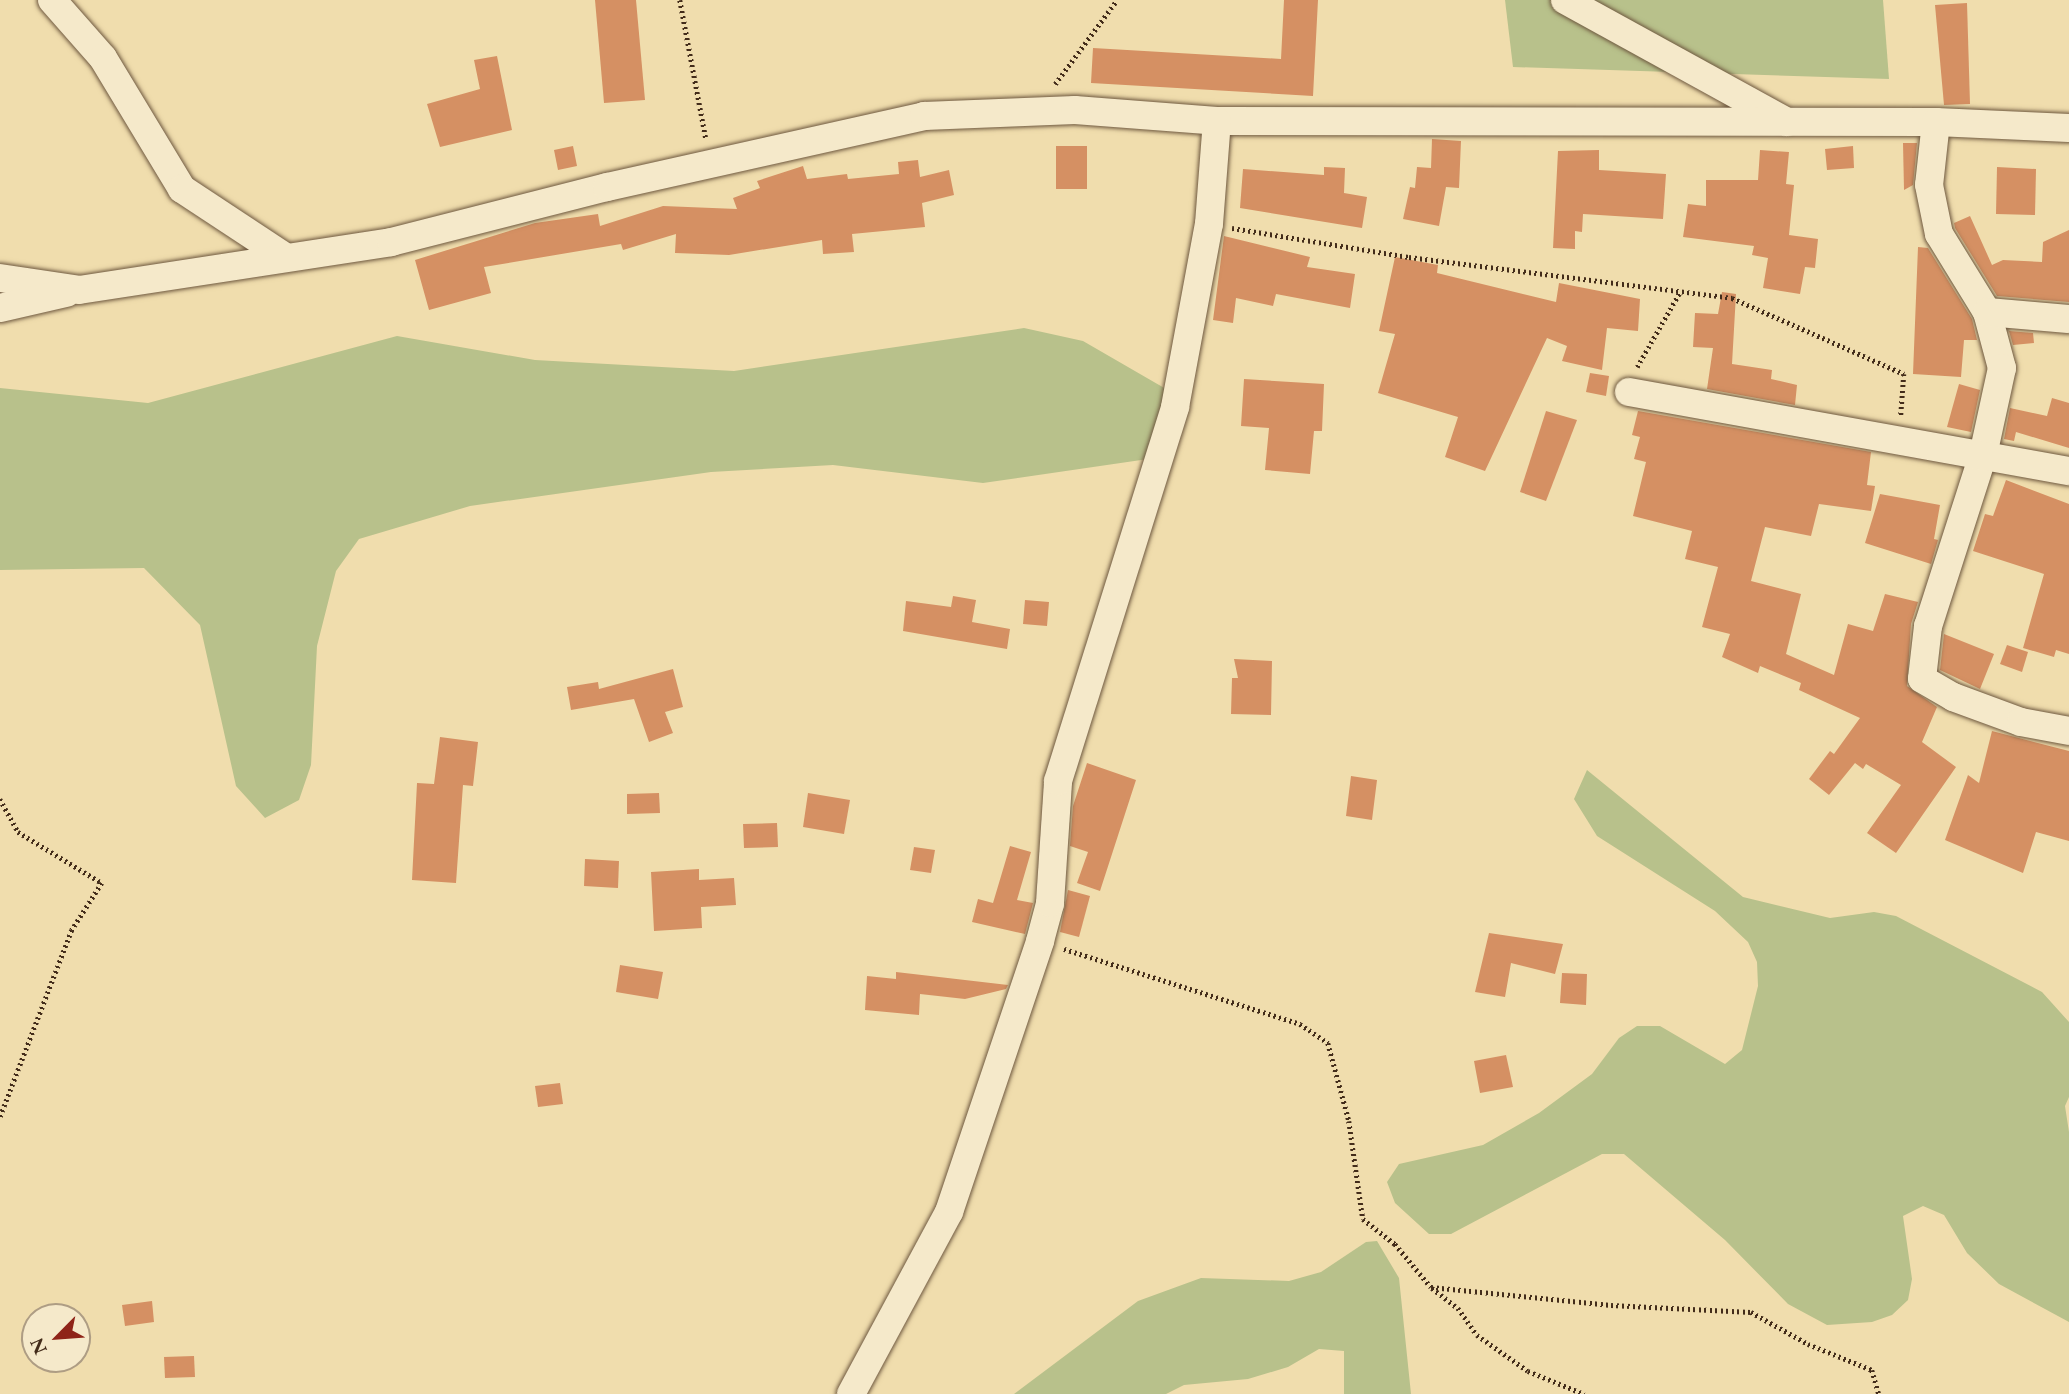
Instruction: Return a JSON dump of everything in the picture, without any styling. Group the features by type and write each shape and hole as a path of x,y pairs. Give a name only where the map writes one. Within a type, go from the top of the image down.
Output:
{"street":[{"path":"51,0 103,58 182,189 285,257"},
{"path":"1565,0 1789,123"},
{"path":"0,309 79,290 391,242 710,164 924,116 1037,111 1217,121 1936,122 2069,128"},
{"path":"851,1394 949,1212 1040,941 1050,903 1058,781 1175,407 1209,224 1217,121"},
{"path":"1936,122 1929,185 1939,234 1987,312 2002,368 1983,455 1927,626 1922,679 1953,697 2021,722 2069,731"},
{"path":"0,278 79,290"},
{"path":"1987,312 2069,319"},
{"path":"1629,392 2069,471"}],"path":[{"path":"680,0 710,164"},
{"path":"1037,111 1116,0"},
{"path":"1209,224 1409,257 1732,298 1904,374 1899,440"},
{"path":"1629,392 1630,380 1680,292"},
{"path":"0,799 18,832 102,883 72,930 0,1118"},
{"path":"1040,941 1300,1024 1328,1043 1349,1121 1363,1219 1395,1244 1431,1287 1458,1308 1477,1335 1528,1371 1584,1394"},
{"path":"1431,1287 1751,1312 1808,1344 1872,1370 1878,1394"}],"green space":[{"path":"1505,0 1883,0 1889,79 1513,67"},
{"path":"1024,328 1083,341 1166,389 1148,459 983,483 833,465 711,472 470,506 359,539 336,571 317,646 311,765 299,800 265,818 236,786 200,625 144,568 0,570 0,388 148,403 397,336 535,360 734,371"},
{"path":"1587,770 1743,897 1830,918 1874,912 1896,916 2042,992 2069,1022 2069,1097 2065,1106 2069,1132 2069,1322 1999,1284 1967,1253 1944,1215 1923,1206 1903,1216 1912,1279 1908,1300 1892,1315 1872,1322 1827,1325 1788,1304 1725,1240 1624,1154 1602,1154 1451,1234 1429,1234 1395,1203 1387,1182 1399,1164 1483,1145 1539,1113 1592,1074 1619,1038 1637,1026 1660,1026 1725,1064 1742,1050 1758,986 1757,962 1748,942 1715,911 1597,836 1574,799"},
{"path":"1377,1241 1399,1278 1411,1394 1344,1394 1344,1351 1319,1349 1288,1367 1248,1379 1184,1385 1166,1394 1014,1394 1138,1301 1201,1278 1289,1281 1321,1272 1366,1242"}],"building":[{"path":"595,0 636,0 645,100 604,103"},
{"path":"1284,0 1318,0 1313,96 1091,83 1093,48 1281,59"},
{"path":"1967,3 1970,104 1944,105 1935,5"},
{"path":"497,56 512,130 440,147 427,104 480,89 474,60"},
{"path":"1432,139 1461,141 1459,188 1446,187 1439,226 1403,219 1410,187 1415,188 1417,167 1431,168"},
{"path":"1903,143 1917,143 1913,185 1904,190"},
{"path":"573,146 577,166 558,170 554,150"},
{"path":"1056,146 1087,146 1087,189 1056,189"},
{"path":"1853,146 1854,168 1827,170 1825,149"},
{"path":"1599,150 1599,170 1666,174 1663,219 1583,214 1582,232 1575,231 1575,249 1553,248 1558,151"},
{"path":"1760,150 1789,152 1786,184 1794,185 1789,235 1818,239 1815,268 1805,267 1800,294 1763,288 1768,258 1752,255 1754,246 1683,237 1688,204 1706,206 1706,180 1758,180"},
{"path":"918,160 920,177 949,170 954,195 922,203 925,227 852,234 854,252 823,254 822,240 729,255 675,253 676,234 623,250 621,244 484,267 491,293 429,310 415,260 535,223 598,214 600,226 663,206 737,209 733,198 760,188 757,181 803,166 807,179 847,174 848,179 899,174 898,162"},
{"path":"1324,167 1345,168 1344,193 1367,197 1362,228 1240,208 1243,169 1324,175"},
{"path":"1997,167 2036,169 2035,215 1996,214"},
{"path":"1970,216 1992,265 2003,260 2042,262 2043,242 2069,230 2069,302 1997,296 1955,228 1954,223"},
{"path":"1224,236 1310,257 1307,267 1355,274 1350,308 1276,294 1273,306 1236,298 1233,323 1213,320"},
{"path":"1918,247 1928,248 1972,319 1977,340 1964,340 1961,377 1913,374"},
{"path":"1395,257 1438,265 1437,273 1556,302 1559,283 1640,299 1638,331 1607,328 1602,370 1562,361 1567,346 1547,338 1485,471 1445,457 1458,417 1378,393 1395,334 1379,331"},
{"path":"1722,292 1736,294 1732,364 1772,370 1771,379 1797,385 1795,405 1707,389 1713,348 1693,347 1695,313 1718,314"},
{"path":"2009,331 2033,333 2034,343 2013,345"},
{"path":"1590,373 1609,376 1606,396 1586,392"},
{"path":"1244,379 1324,384 1322,431 1314,431 1310,474 1265,470 1269,428 1241,426"},
{"path":"1959,384 1980,390 1971,432 1947,427"},
{"path":"2052,398 2069,403 2069,448 2016,432 2014,441 2004,439 2010,408 2047,416"},
{"path":"1546,411 1577,420 1546,501 1520,492"},
{"path":"1638,411 1871,452 1867,485 1875,486 1871,511 1819,504 1811,536 1765,527 1751,581 1801,594 1786,654 1834,675 1848,624 1873,631 1885,594 1918,602 1911,624 1907,686 1937,707 1922,742 1956,767 1896,853 1867,833 1901,785 1866,764 1863,769 1855,763 1829,795 1809,779 1830,751 1834,754 1860,718 1799,690 1801,683 1760,666 1758,673 1722,657 1730,634 1702,627 1718,567 1685,559 1692,531 1633,516 1646,462 1634,459 1640,437 1632,435"},
{"path":"2006,480 2069,504 2069,654 2056,650 2054,657 2023,648 2044,574 1973,551 1985,514 1993,516"},
{"path":"1880,494 1940,505 1934,539 1938,540 1931,564 1865,543"},
{"path":"953,596 976,600 972,622 1010,629 1007,649 903,631 906,601 951,607"},
{"path":"1025,600 1049,602 1047,626 1023,624"},
{"path":"1944,634 1994,654 1980,689 1940,670"},
{"path":"2007,645 2028,652 2022,672 2000,664"},
{"path":"1234,659 1272,661 1271,715 1231,714 1232,678 1238,678"},
{"path":"673,669 683,707 665,712 673,733 649,742 634,699 571,710 567,687 598,682 599,689"},
{"path":"1992,731 2069,751 2069,841 2036,832 2023,873 1945,840 1968,775 1979,783"},
{"path":"440,737 478,742 473,786 463,785 456,883 412,880 417,783 434,784"},
{"path":"1087,763 1136,780 1100,891 1077,883 1088,852 1070,846 1073,806"},
{"path":"1351,776 1377,780 1372,820 1346,816"},
{"path":"659,793 660,813 627,814 627,794"},
{"path":"808,793 850,800 844,834 803,827"},
{"path":"777,823 778,847 744,848 743,824"},
{"path":"1010,846 1031,852 1017,900 1033,903 1025,934 972,922 978,899 993,903"},
{"path":"914,847 935,850 931,873 910,870"},
{"path":"585,859 619,861 618,888 584,886"},
{"path":"699,869 699,880 734,878 736,905 701,907 702,928 654,931 651,872"},
{"path":"1068,890 1090,896 1079,937 1060,932"},
{"path":"1489,933 1563,944 1555,974 1511,963 1505,997 1475,992"},
{"path":"620,965 663,972 658,999 616,992"},
{"path":"896,972 1008,985 1006,989 965,999 920,994 919,1015 865,1010 867,976 896,979"},
{"path":"1562,973 1587,974 1586,1005 1560,1003"},
{"path":"1506,1055 1513,1087 1480,1093 1474,1061"},
{"path":"560,1083 563,1104 538,1107 535,1086"},
{"path":"152,1301 154,1322 125,1326 122,1305"},
{"path":"194,1356 195,1377 165,1378 164,1357"}]}
